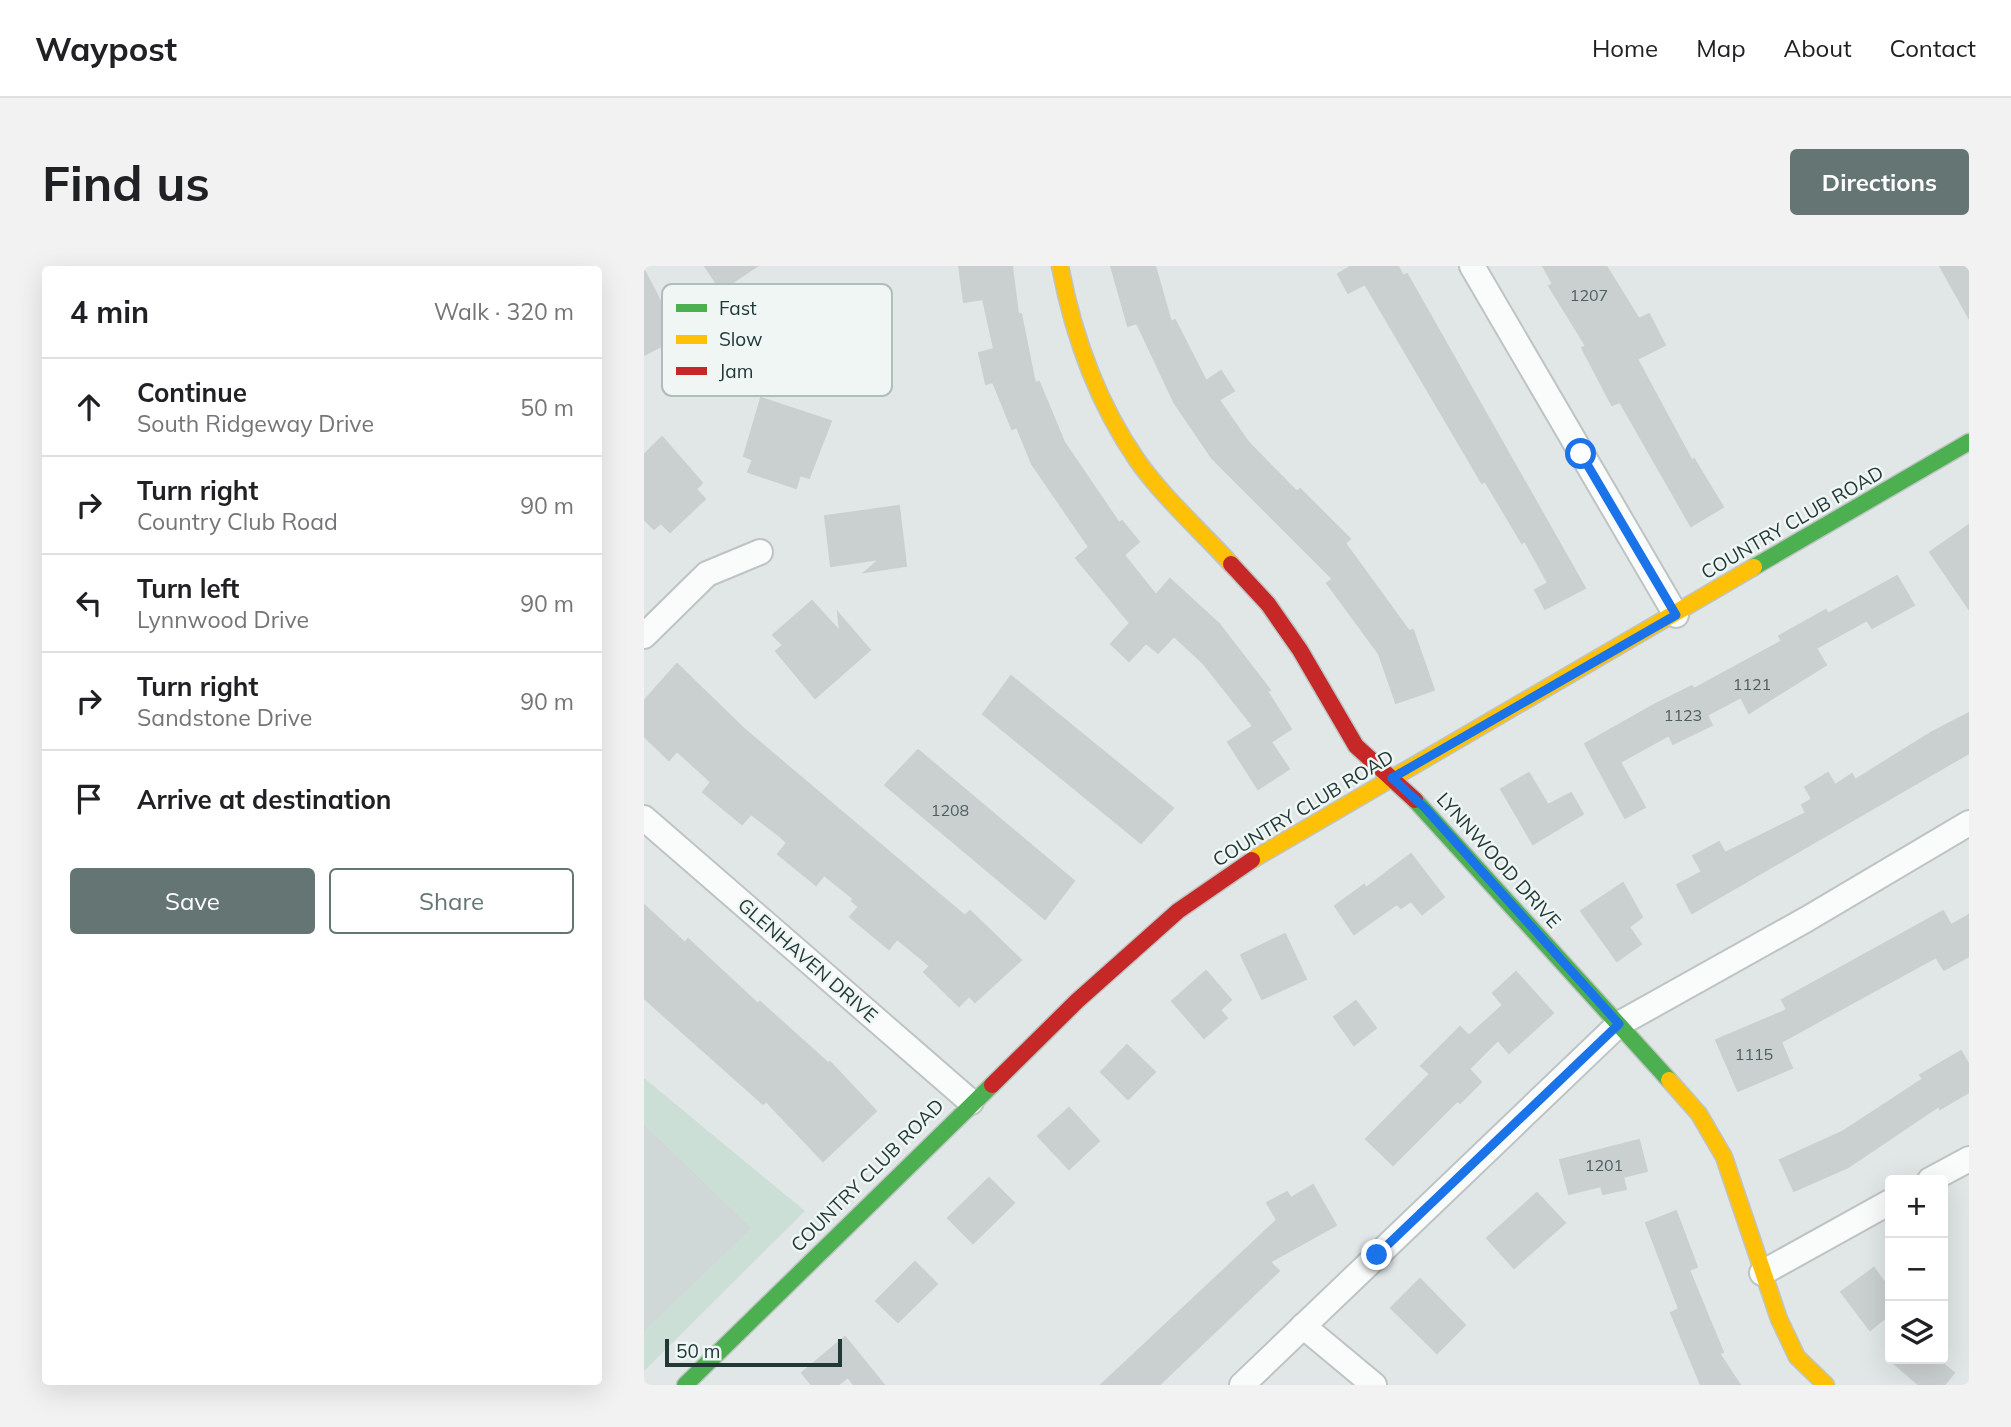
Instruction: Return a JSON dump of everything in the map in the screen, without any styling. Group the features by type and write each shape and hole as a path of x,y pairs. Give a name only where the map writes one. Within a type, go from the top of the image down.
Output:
{"main road":[{"name":"LYNNWOOD DRIVE","path":"1060,266 1071,322 1105,404 1138,461 1268,604 1300,650 1356,746 1425,808 1699,1114 1724,1157 1762,1273 1797,1357 1826,1385"},
{"name":"COUNTRY CLUB ROAD","path":"685,1385 1077,1000 1178,911 1262,853 1676,615 1969,442"}],"street":[{"path":"1472,266 1676,615"},
{"path":"644,636 707,573 760,552"},
{"name":"GLENHAVEN DRIVE","path":"644,818 971,1102"},
{"path":"1241,1385 1619,1024 1807,919 1969,823"},
{"path":"1939,1175 1969,1159"},
{"path":"1762,1273 1885,1205"},
{"path":"1303,1326 1374,1385"}],"shaded area":[{"path":"644,1124 752,1228 644,1332"}],"green space":[{"path":"644,1078 805,1211 644,1371 644,1331 752,1228 644,1124"}],"building":[{"path":"705,266 757,266 730,284 717,284"},
{"path":"959,266 1012,266 1018,314 1021,314 1035,383 1039,382 1064,442 1119,523 1122,521 1139,542 1124,555 1156,595 1170,579 1219,624 1270,690 1267,691 1291,729 1271,742 1289,769 1258,789 1228,742 1253,726 1203,663 1174,636 1158,653 1146,643 1129,661 1111,644 1130,623 1076,558 1089,547 1032,464 1017,427 1012,429 993,382 986,384 979,353 994,349 983,299 964,302"},
{"path":"1111,266 1155,266 1171,322 1175,320 1206,381 1221,371 1234,391 1219,400 1248,442 1297,492 1300,489 1350,539 1345,543 1409,631 1413,630 1434,690 1396,703 1379,654 1327,583 1333,579 1212,458 1174,402 1137,323 1128,326"},
{"path":"1351,266 1398,266 1403,276 1407,274 1585,588 1545,609 1535,590 1548,583 1525,541 1522,543 1485,481 1482,483 1365,284 1348,293 1338,274"},
{"path":"1543,266 1606,266 1639,319 1649,314 1665,345 1637,359 1692,461 1694,459 1723,507 1691,526 1620,402 1612,405 1582,348 1586,346 1549,286 1553,284"},
{"path":"1940,266 1969,266 1969,318"},
{"path":"644,270 662,304 662,346 644,355"},
{"path":"761,398 831,421 809,478 800,475 796,488 748,472 753,460 744,456"},
{"path":"662,437 702,483 696,489 705,499 670,532 661,523 654,529 644,519 644,455"},
{"path":"899,506 906,566 865,572 880,559 831,566 825,516"},
{"path":"1969,525 1969,609 1930,552"},
{"path":"1897,576 1914,605 1872,628 1867,620 1816,648 1826,665 1749,713 1741,697 1707,715 1712,725 1673,744 1669,735 1620,762 1645,807 1625,818 1585,744 1654,705 1692,686 1694,689 1782,641 1779,636 1826,610 1828,614"},
{"path":"812,601 840,632 838,613 870,650 815,698 776,651 783,645 773,635"},
{"path":"677,664 744,729 965,916 970,911 1021,960 975,1002 969,996 959,1006 924,972 930,966 897,939 889,949 850,917 859,907 852,901 854,899 824,875 816,885 778,854 787,843 781,837 751,814 742,824 703,792 711,782 677,751 669,760 644,736 644,701"},
{"path":"1011,676 1173,808 1141,843 983,714"},
{"path":"1969,713 1969,753 1692,913 1677,885 1702,872 1693,856 1719,842 1725,853 1806,813 1802,805 1812,799 1805,787 1828,773 1835,785 1852,774 1855,780 1932,732"},
{"path":"918,750 1074,881 1045,919 885,785"},
{"path":"1529,773 1548,805 1571,793 1583,814 1533,844 1501,789"},
{"path":"1411,854 1444,897 1422,914 1411,901 1401,908 1397,904 1354,934 1335,906 1364,885 1366,888"},
{"path":"1623,883 1642,917 1629,927 1641,944 1617,961 1581,911"},
{"path":"644,905 685,943 688,939 758,1004 760,1002 830,1062 876,1111 823,1161 766,1101 763,1104 644,998"},
{"path":"1943,911 1951,925 1969,915 1969,956 1944,970 1936,957 1781,1042 1792,1068 1738,1091 1716,1040 1787,1010 1782,1000"},
{"path":"1285,934 1306,979 1262,999 1241,955"},
{"path":"1206,971 1231,1000 1220,1010 1227,1018 1204,1038 1172,1001"},
{"path":"1516,972 1553,1013 1509,1053 1498,1040 1469,1069 1481,1082 1460,1103 1457,1101 1393,1165 1366,1139 1430,1074 1421,1066 1460,1027 1469,1036 1503,1005 1493,993"},
{"path":"1356,1001 1376,1028 1354,1045 1334,1017"},
{"path":"1127,1045 1155,1072 1128,1099 1101,1072"},
{"path":"1961,1051 1969,1065 1969,1092 1940,1109 1939,1106 1848,1167 1794,1191 1780,1160 1842,1132 1923,1079 1920,1075"},
{"path":"1069,1108 1099,1141 1069,1169 1038,1136"},
{"path":"1639,1140 1647,1171 1623,1177 1626,1189 1603,1194 1601,1186 1569,1194 1560,1160"},
{"path":"989,1178 1014,1203 973,1243 948,1218"},
{"path":"1313,1185 1336,1225 1270,1262 1279,1271 1159,1385 1101,1385 1277,1220 1267,1203 1287,1192 1291,1198"},
{"path":"1537,1193 1565,1223 1514,1268 1487,1238"},
{"path":"1676,1211 1697,1267 1689,1270 1723,1352 1719,1353 1740,1385 1701,1385 1671,1313 1679,1309 1646,1223"},
{"path":"915,1262 937,1284 898,1322 876,1301"},
{"path":"1874,1268 1885,1283 1885,1318 1870,1330 1841,1292"},
{"path":"1420,1279 1465,1325 1437,1353 1391,1308"},
{"path":"845,1337 884,1385 854,1385 848,1377 838,1385 812,1385 802,1373"},
{"path":"1895,1364 1943,1364 1954,1373 1944,1385 1919,1385"}],"traffic: fast":[{"path":"1754,567 1969,442"},
{"path":"1415,800 1669,1080"},
{"path":"685,1385 992,1085"}],"traffic: slow":[{"path":"1060,266 1088,367 1123,438 1158,487 1231,564"},
{"path":"1252,860 1754,567"},
{"path":"1669,1080 1699,1114 1724,1157 1779,1319 1797,1357 1826,1385"}],"traffic: jam":[{"path":"1231,564 1268,604 1300,650 1356,746 1415,800"},
{"path":"992,1085 1077,1001 1178,911 1252,860"}],"route":[{"path":"1377,1255 1619,1024 1425,808 1392,778 1676,615 1581,454"}]}
